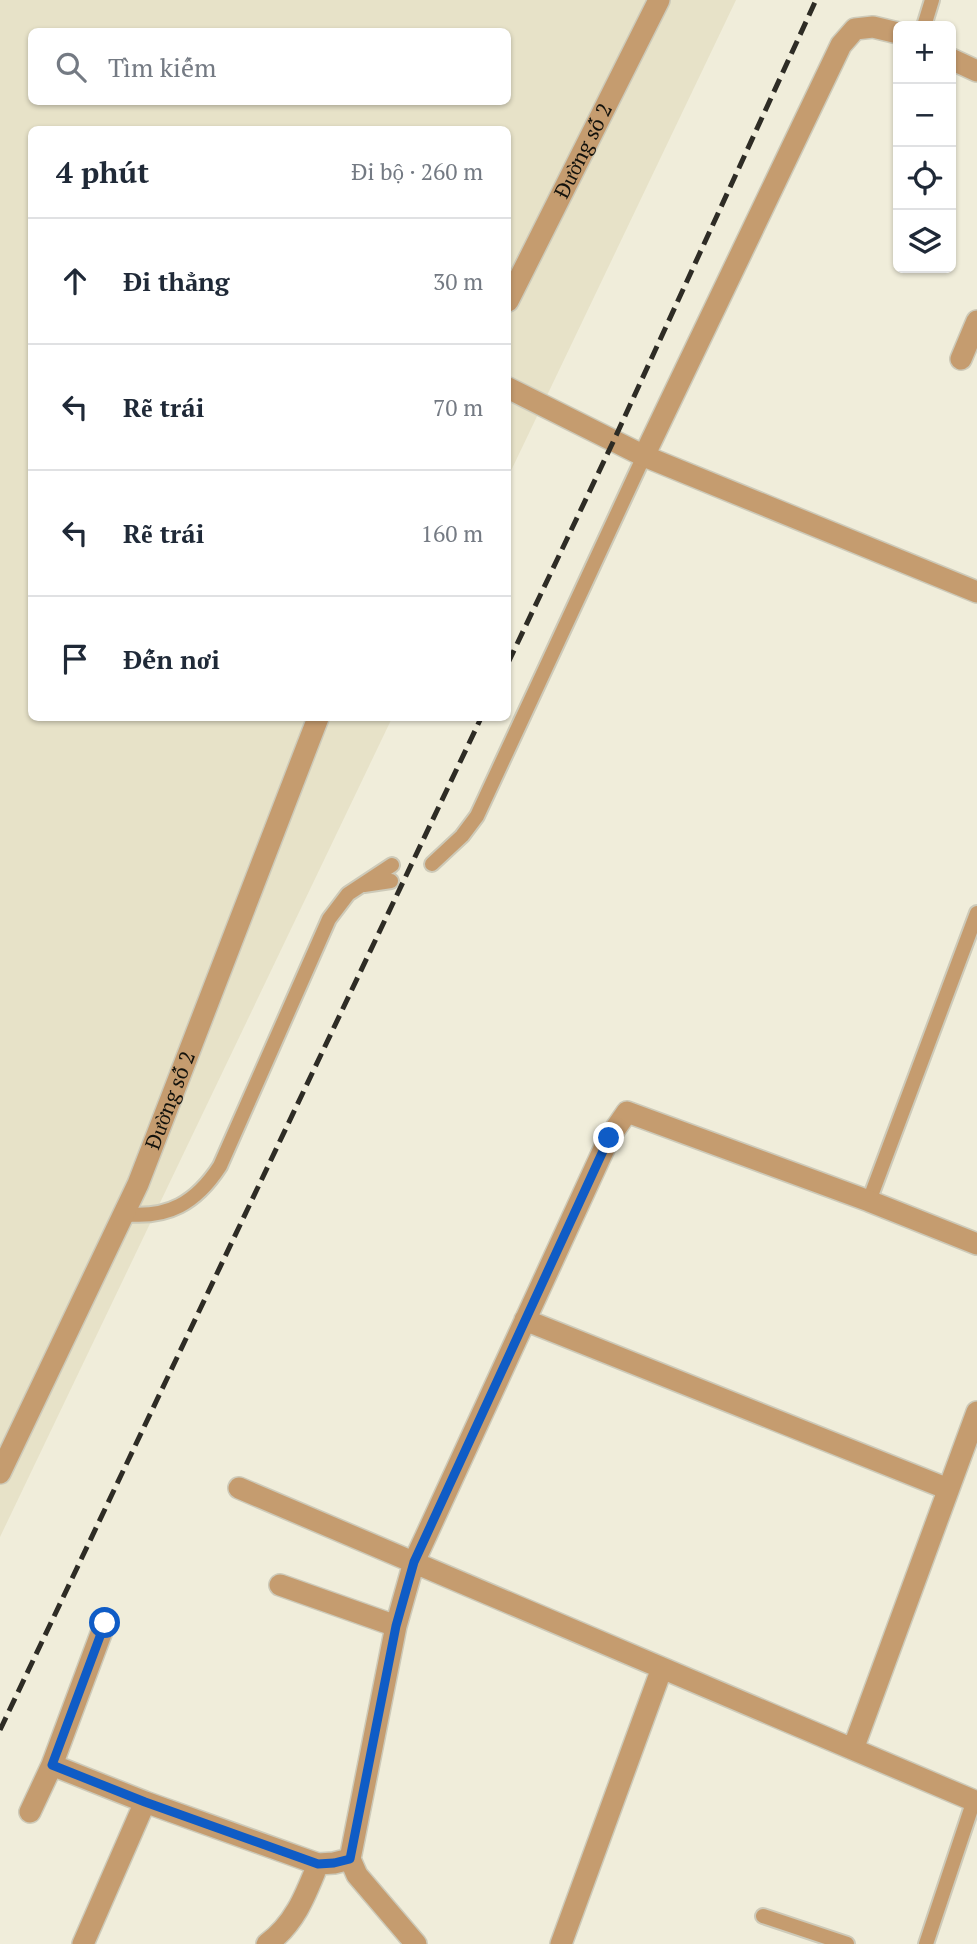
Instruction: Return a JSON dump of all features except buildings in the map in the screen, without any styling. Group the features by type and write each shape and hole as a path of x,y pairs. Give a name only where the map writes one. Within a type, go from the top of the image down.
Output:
{"street":[{"name":"Đường số 2","path":"511,295 660,0"},
{"path":"644,456 841,45 855,29 873,27 893,32"},
{"path":"956,61 977,71"},
{"path":"961,359 976,327"},
{"path":"511,390 644,456 977,592"},
{"name":"Đường số 2","path":"0,1473 138,1184 317,721"},
{"path":"416,1944 357,1875 350,1859 396,1626 414,1562 609,1138 627,1112 869,1201 977,1244"},
{"path":"525,1320 948,1489"},
{"path":"853,1749 977,1412"},
{"path":"239,1488 975,1801"},
{"path":"280,1585 396,1626"},
{"path":"30,1812 52,1765 105,1623"},
{"path":"561,1944 662,1668"},
{"path":"52,1765 145,1802 318,1864 350,1859"},
{"path":"83,1944 145,1802"},
{"path":"267,1944 290,1922 302,1905 318,1864"}],"lane":[{"path":"926,21 932,0"},
{"path":"434,857 462,836 477,816 644,456"},
{"path":"124,1214 142,1216 178,1208 208,1184 219,1166 329,919 339,904 359,886 392,865"},
{"path":"359,886 391,881"},
{"path":"869,1201 977,913"},
{"path":"926,1944 975,1801"},
{"path":"763,1916 847,1944"}],"shaded area":[{"path":"0,0 736,0 511,471 511,126 28,126 28,721 391,721 0,1537"}],"railway":[{"path":"511,657 614,440 816,0"},
{"path":"0,1730 480,721"}],"route":[{"path":"105,1623 52,1765 145,1802 318,1864 350,1859 396,1626 414,1562 609,1138"}]}
